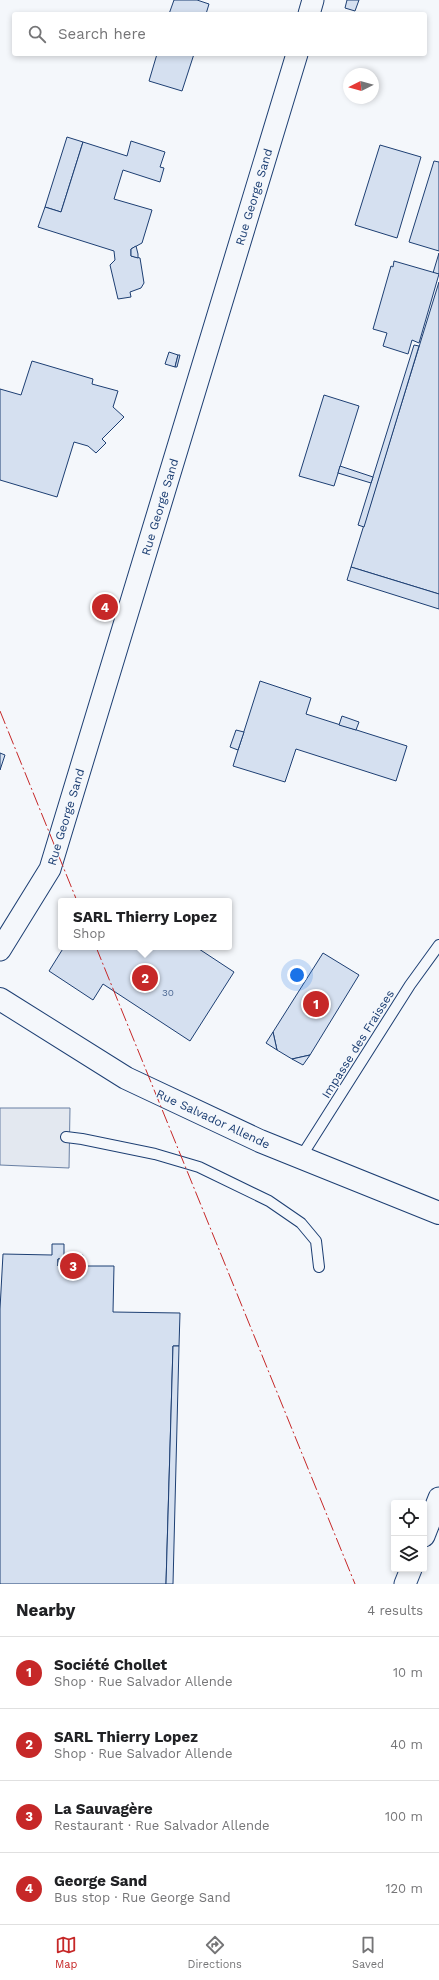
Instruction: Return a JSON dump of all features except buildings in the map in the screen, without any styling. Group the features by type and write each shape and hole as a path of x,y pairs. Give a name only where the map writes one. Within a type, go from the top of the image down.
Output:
{"street":[{"path":"310,12 313,0"},
{"name":"Rue George Sand","path":"0,950 50,869 296,56"},
{"name":"Rue Salvador Allende","path":"0,999 126,1078 260,1141 439,1213"},
{"path":"427,1528 439,1498"},
{"path":"405,1584 410,1572"}],"lane":[{"name":"Impasse des Fraisses","path":"301,1157 410,986 439,945"},
{"path":"66,1137 155,1154 199,1167 269,1200 301,1223 316,1241 319,1267"}],"shaded area":[{"path":"0,1108 70,1108 69,1168 0,1165"}],"power":[{"path":"0,711 76,898"},
{"path":"97,950 355,1584"}],"place":[{"name":"George Sand","path":"105,607"},
{"name":"SARL Thierry Lopez","path":"145,978"},
{"name":"Société Chollet","path":"316,1004"},
{"name":"La Sauvagère","path":"73,1266"}]}
